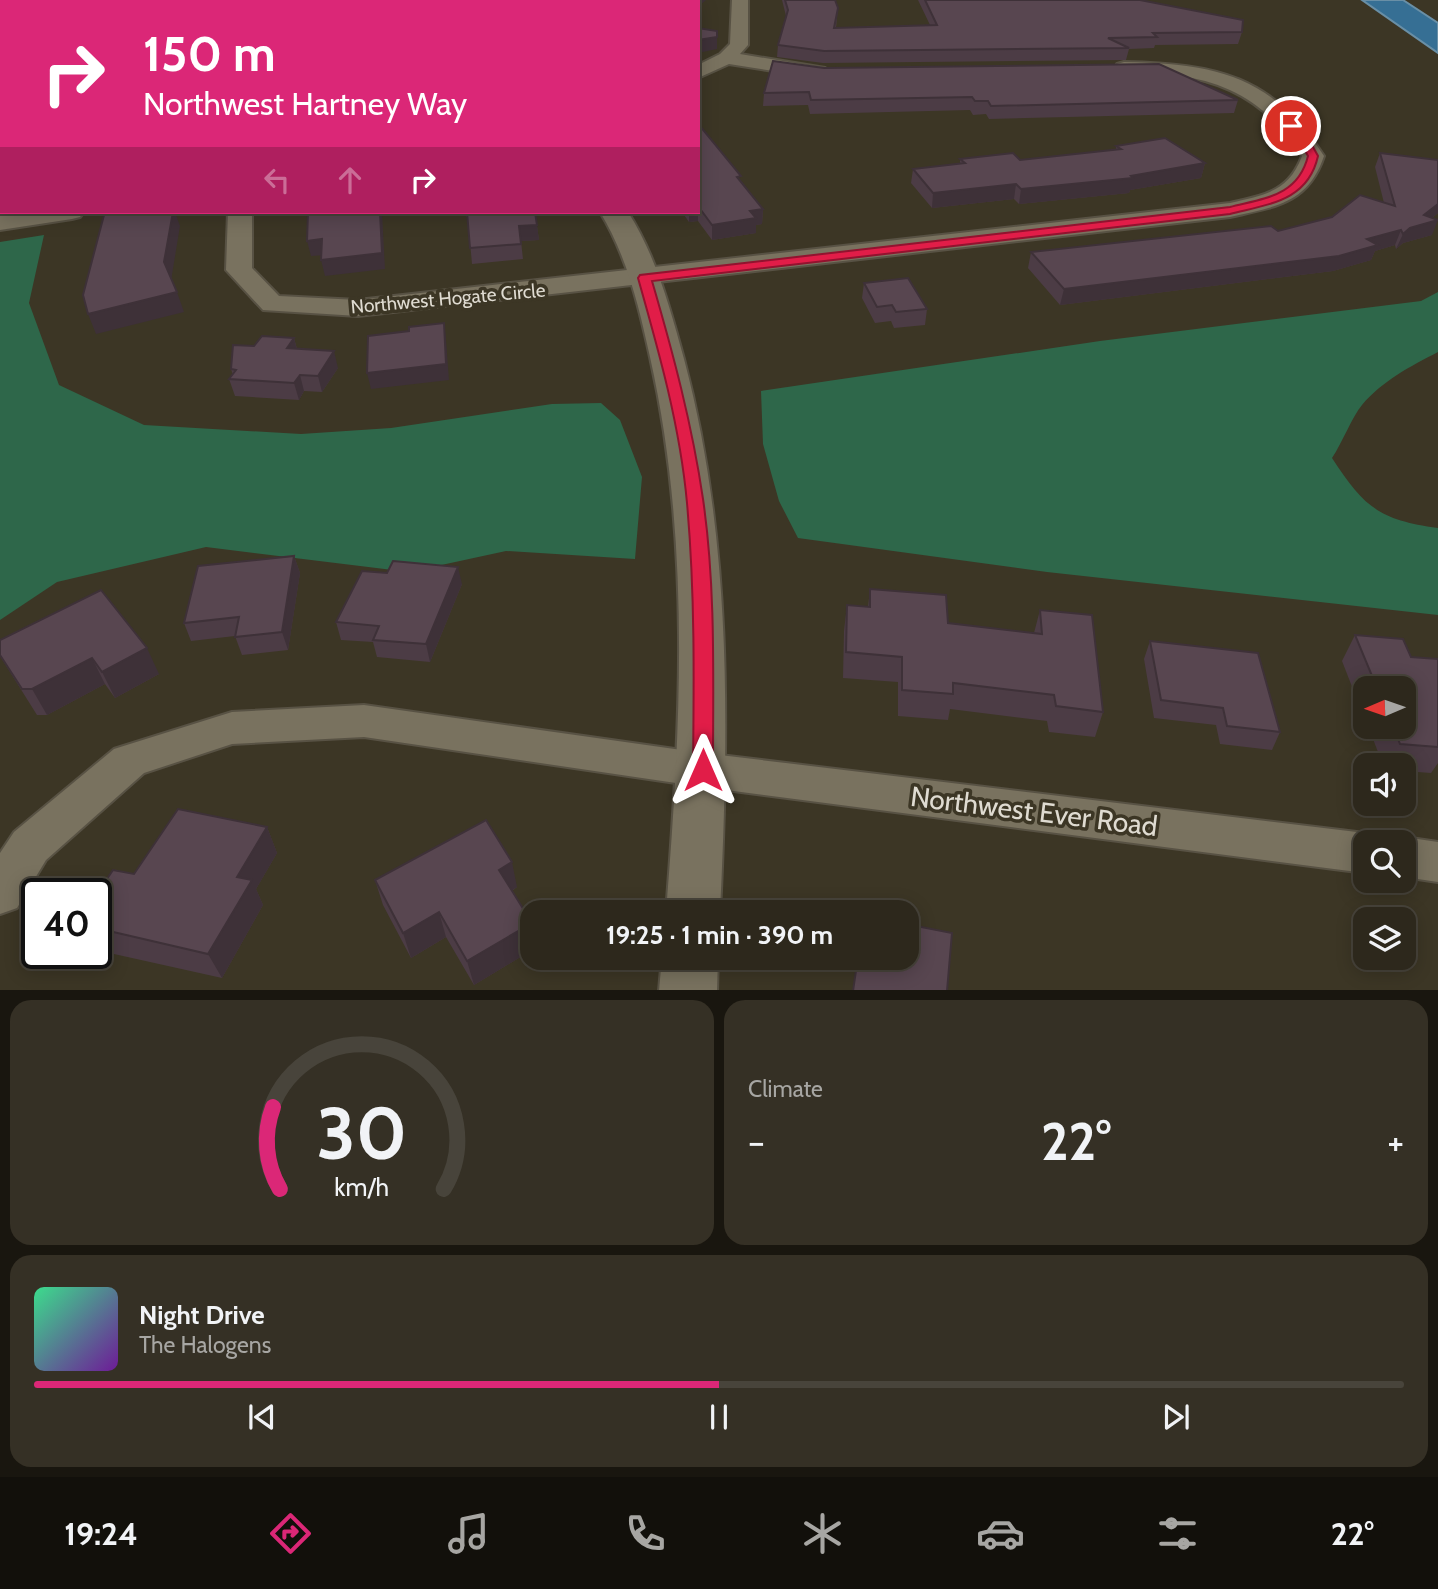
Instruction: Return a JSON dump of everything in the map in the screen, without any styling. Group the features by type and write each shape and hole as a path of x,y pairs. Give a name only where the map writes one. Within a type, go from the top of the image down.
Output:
{"street":[{"path":"700,71 727,58 740,45 740,0"},
{"path":"727,58 794,69 837,72"},
{"name":"Northwest Hogate Circle","path":"240,214 239,270 272,304 358,308 1230,211 1269,201 1296,188 1309,173 1313,156 1305,141 1264,98 1243,86 1222,78 1188,71 1101,68"},
{"path":"0,223 59,214"},
{"path":"615,214 625,228 645,278 676,386 695,501 703,622 703,770 694,900"},
{"name":"Northwest Ever Road","path":"0,893 30,846 129,761 232,728 364,721 703,770 1353,851"},
{"path":"1416,859 1438,862"},
{"path":"688,990 689,970"}],"green space":[{"path":"44,235 29,303 59,385 144,425 301,434 391,428 552,404 601,403 620,420 642,477 635,559 506,551 409,572 206,547 57,582 0,620 0,242"},
{"path":"1438,292 1438,352 1397,375 1370,396 1358,410 1332,458 1364,500 1375,508 1401,521 1438,528 1438,615 1047,572 798,538 779,501 763,444 761,391 1100,341 1421,301"}],"water":[{"path":"1362,0 1403,0 1438,23 1438,53"}],"building":[{"path":"785,0 835,0 838,8 834,28 937,25 925,0 1140,0 1243,20 1242,32 1153,33 1157,37 1108,38 1129,48 824,51 778,45 788,10"},
{"path":"700,28 717,31 717,37 700,40"},
{"path":"773,61 824,68 1159,64 1238,100 991,106 988,101 975,101 972,97 811,100 809,92 764,93"},
{"path":"700,126 741,176 737,177 763,209 750,211 756,218 712,225 700,209"},
{"path":"1165,138 1205,163 1131,176 1133,178 1021,189 1016,184 933,193 913,169 965,163 960,159 1013,153 1020,160 1121,149 1116,146"},
{"path":"1380,153 1438,160 1438,204 1424,215 1438,220 1410,228 1403,234 1401,230 1367,239 1378,245 1339,256 1064,289 1031,252 1271,226 1278,231 1332,217 1360,195 1395,206"},
{"path":"173,214 164,262 177,292 88,314 83,295 104,215"},
{"path":"308,214 380,214 382,253 321,260 322,239 307,241"},
{"path":"467,214 535,214 537,225 519,226 521,244 470,248"},
{"path":"908,278 927,309 896,312 892,305 877,307 864,283"},
{"path":"444,323 446,364 367,373 368,336"},
{"path":"262,336 294,338 287,348 334,351 318,376 300,375 294,383 229,379 236,370 231,369 233,345 254,346"},
{"path":"294,556 282,632 235,637 239,617 184,623 198,566"},
{"path":"393,561 458,567 426,644 373,640 379,626 336,622 362,571 387,573"},
{"path":"870,589 946,595 948,623 1042,634 1040,610 1092,615 1103,712 1056,706 1054,695 953,683 953,694 902,690 902,657 846,652 847,605 870,607"},
{"path":"101,590 147,648 102,672 92,658 32,689 22,689 0,655 0,640"},
{"path":"1355,635 1403,639 1411,657 1438,659 1438,747 1400,744 1398,739 1416,739 1416,676 1372,676"},
{"path":"1150,641 1258,653 1280,732 1227,726 1223,708 1161,700"},
{"path":"178,809 267,827 237,877 252,880 208,954 112,932 112,878 108,878 113,870 134,874"},
{"path":"486,820 512,862 499,870 520,904 520,930 467,961 439,912 403,933 375,880"},
{"path":"919,927 952,933 947,990 853,990 856,970 919,970"}],"route":[{"path":"703,770 703,622 695,501 676,386 645,278 1230,211 1269,201 1296,188 1309,173 1313,156 1305,141 1291,126"}]}
